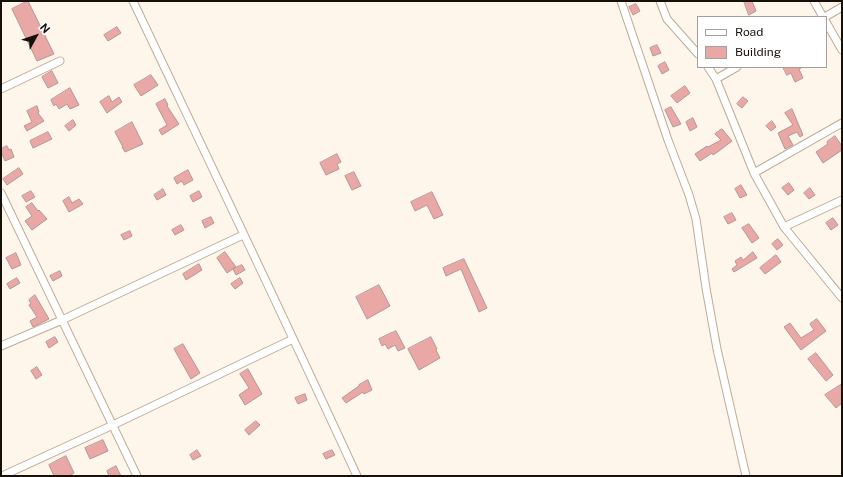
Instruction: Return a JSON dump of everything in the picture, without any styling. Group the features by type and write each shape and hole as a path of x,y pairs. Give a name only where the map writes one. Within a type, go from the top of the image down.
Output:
{"street":[{"path":"134,1 357,476"},
{"path":"621,1 696,219 706,288 716,342 746,476"},
{"path":"660,1 667,19 697,53"},
{"path":"814,1 823,16"},
{"path":"826,16 842,7"},
{"path":"827,24 842,50"},
{"path":"1,89 60,61"},
{"path":"709,68 716,79 754,173 784,227 842,298"},
{"path":"716,79 735,68"},
{"path":"754,173 842,123"},
{"path":"1,193 137,476"},
{"path":"784,227 842,200"},
{"path":"1,346 62,320 243,234"},
{"path":"2,476 293,339"}],"building":[{"path":"28,1 54,54 37,61 12,9"},
{"path":"744,1 752,1 756,11 749,15"},
{"path":"636,4 640,11 633,15 629,7"},
{"path":"117,27 121,33 108,41 104,35"},
{"path":"657,45 661,53 653,56 650,48"},
{"path":"665,62 669,70 662,74 658,66"},
{"path":"784,68 801,68 799,69 803,78 795,82 791,73 787,75"},
{"path":"52,71 58,83 48,88 42,77"},
{"path":"151,75 158,85 141,96 134,85"},
{"path":"685,86 690,93 677,103 671,96"},
{"path":"70,88 79,105 70,109 67,104 59,109 56,104 54,106 51,100"},
{"path":"109,96 112,102 119,97 122,102 107,113 100,102"},
{"path":"743,97 748,101 742,108 737,104"},
{"path":"165,99 168,105 167,106 179,124 162,135 159,130 167,125 156,104"},
{"path":"37,106 38,113 44,121 27,131 24,126 32,122 27,111"},
{"path":"671,107 681,124 673,127 665,110"},
{"path":"792,109 803,135 800,137 797,132 788,136 793,145 785,149 778,133 793,125 785,113"},
{"path":"693,118 697,127 690,131 686,122"},
{"path":"73,120 76,125 69,131 65,126"},
{"path":"772,121 776,127 771,131 766,126"},
{"path":"132,122 143,144 125,152 115,132"},
{"path":"722,129 732,141 713,155 712,153 700,161 695,154 707,146 708,147 721,140 715,134"},
{"path":"48,132 52,139 33,148 30,141"},
{"path":"835,136 842,146 842,150 823,163 816,152 828,144 827,142"},
{"path":"7,146 9,150 11,149 14,157 5,161 1,149"},
{"path":"337,154 341,162 337,164 339,169 326,175 320,163"},
{"path":"19,168 23,174 7,185 3,179"},
{"path":"188,170 193,180 184,185 182,181 177,184 174,178"},
{"path":"354,172 361,186 352,190 345,176"},
{"path":"789,183 794,190 788,195 782,188"},
{"path":"741,185 747,195 740,198 735,189"},
{"path":"810,188 815,195 809,199 804,193"},
{"path":"163,189 166,195 157,200 154,195"},
{"path":"31,191 35,197 26,202 22,196"},
{"path":"199,191 202,197 193,202 190,196"},
{"path":"432,192 443,215 434,219 427,205 415,211 411,202"},
{"path":"69,197 72,203 79,199 83,204 69,212 63,201"},
{"path":"32,203 47,219 32,230 25,221 32,216 26,207"},
{"path":"732,213 736,220 728,224 724,217"},
{"path":"211,217 214,223 205,228 202,221"},
{"path":"833,218 838,225 831,230 826,223"},
{"path":"749,224 759,238 752,243 742,228"},
{"path":"181,225 184,230 175,235 172,230"},
{"path":"130,231 132,236 124,240 121,235"},
{"path":"778,239 783,245 777,250 772,244"},
{"path":"225,252 236,267 227,273 217,258"},
{"path":"753,252 757,258 734,272 732,269 737,265 735,261 741,257 743,260"},
{"path":"16,253 21,265 12,269 6,258"},
{"path":"776,255 781,262 765,274 760,268"},
{"path":"464,259 487,308 479,312 461,269 446,276 443,268"},
{"path":"199,264 202,270 186,280 183,274"},
{"path":"242,265 245,270 236,275 233,269"},
{"path":"60,271 62,276 53,281 50,276"},
{"path":"17,278 20,283 10,289 7,284"},
{"path":"240,278 243,283 235,289 231,284"},
{"path":"379,285 390,306 367,319 356,297"},
{"path":"35,295 49,319 33,327 30,321 37,317 29,305 31,304 29,300"},
{"path":"817,319 826,331 801,350 784,327 790,323 801,338 814,330 810,324"},
{"path":"396,331 405,348 398,351 395,345 388,349 385,344 382,346 379,339"},
{"path":"55,337 58,342 49,348 46,342"},
{"path":"431,337 440,358 419,370 408,349"},
{"path":"183,344 200,373 191,379 174,349"},
{"path":"816,353 833,375 826,381 808,359"},
{"path":"37,367 42,375 36,379 31,371"},
{"path":"248,369 262,394 245,405 239,395 249,388 240,374"},
{"path":"368,380 372,390 364,394 363,392 346,403 342,398"},
{"path":"842,384 842,403 836,408 825,395"},
{"path":"305,394 307,400 298,404 295,398"},
{"path":"256,421 260,425 249,435 245,430"},
{"path":"103,440 108,451 90,459 85,448"},
{"path":"197,450 201,456 193,460 190,455"},
{"path":"332,450 335,455 326,459 323,454"},
{"path":"66,456 74,473 69,476 54,476 49,465"},
{"path":"116,466 121,476 109,476 107,471"}]}
